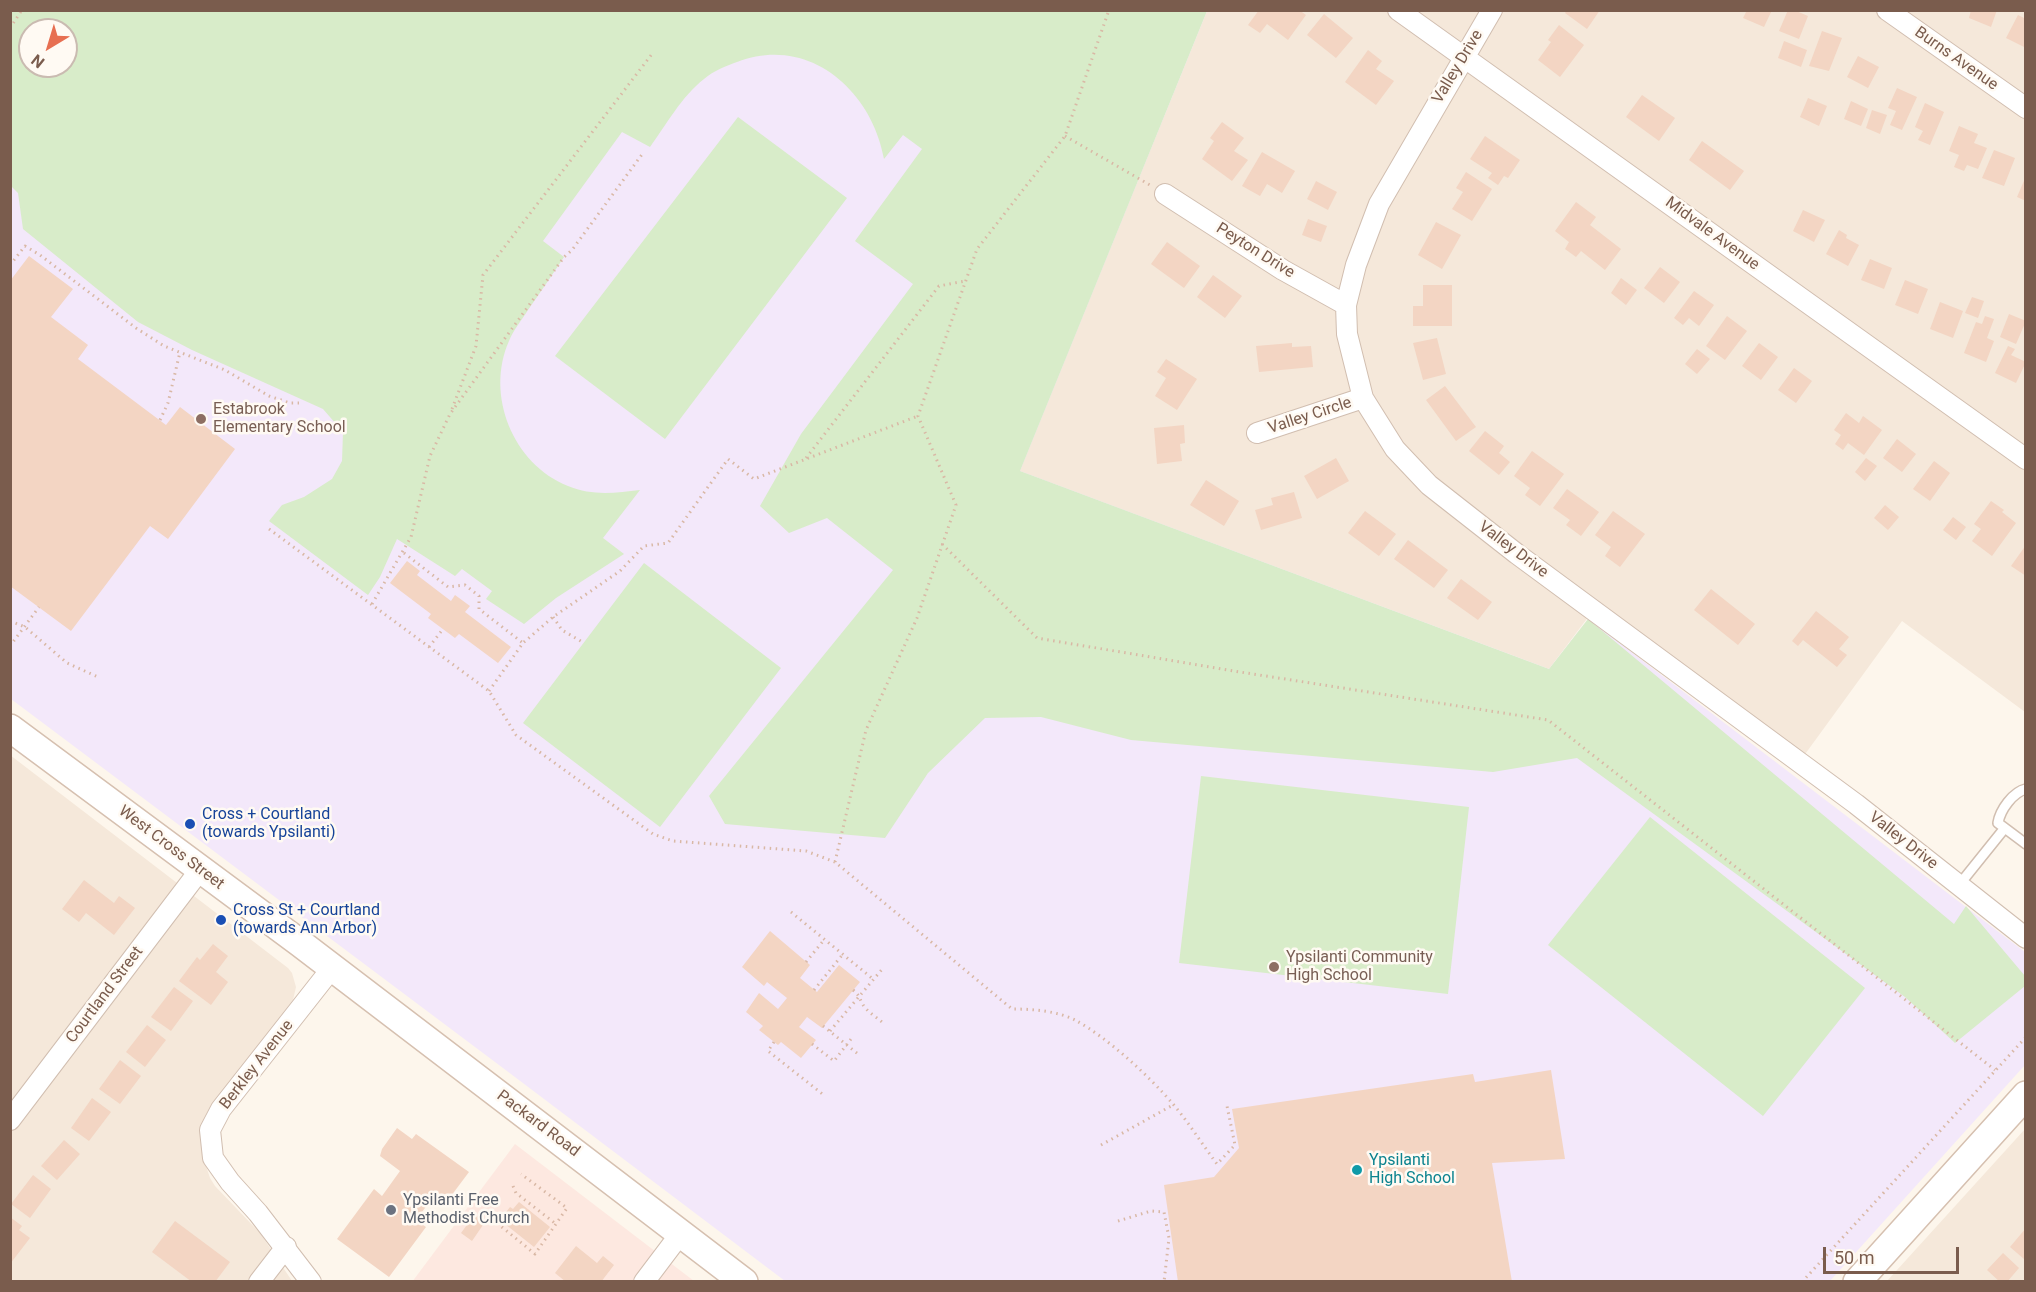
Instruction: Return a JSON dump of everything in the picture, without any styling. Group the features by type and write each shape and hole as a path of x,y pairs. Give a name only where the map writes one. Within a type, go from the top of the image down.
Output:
{"main road":[{"name":"West Cross Street","path":"10,728 332,968"},
{"name":"Packard Road","path":"332,968 744,1281"},
{"path":"1857,1281 2025,1095"}],"street":[{"name":"Midvale Avenue","path":"1398,10 2025,459"},
{"name":"Valley Drive","path":"1492,10 1378,204 1356,265 1346,305 1347,333 1363,398 1395,449 1429,485 1526,561 1856,804 2025,938"},
{"name":"Burns Avenue","path":"1887,10 2025,108"},
{"name":"Peyton Drive","path":"1165,194 1283,270 1346,305"},
{"name":"Valley Circle","path":"1257,433 1363,398"},
{"name":"Courtland Street","path":"10,1120 200,870"},
{"name":"Berkley Avenue","path":"311,1281 213,1158 210,1130 221,1109 332,968"},
{"path":"644,1281 681,1233"},
{"path":"259,1281 286,1247"}],"lane":[{"path":"2025,789 2016,793 1999,815 1998,823 2025,844"},
{"path":"1959,885 2004,829"}],"path":[{"path":"10,28 22,10"},
{"path":"835,862 866,729 917,618 956,505 918,416 977,249 1065,136 1109,10"},
{"path":"372,604 411,537 430,456 450,414 476,346 483,275 652,54"},
{"path":"1065,136 1165,194"},
{"path":"450,414 643,153"},
{"path":"10,265 25,246 164,346 225,370 269,396 290,403 299,403"},
{"path":"805,459 939,286 965,281"},
{"path":"160,420 168,403 180,352"},
{"path":"489,691 523,644 553,617 620,571 644,546 668,543 728,459 754,479 918,416"},
{"path":"270,529 489,691 516,735 653,834 673,841 806,851 835,862 1012,1009 1036,1009 1074,1020 1108,1043 1131,1062 1173,1105 1217,1164 1234,1145 1227,1106"},
{"path":"942,544 1037,638 1548,720 1995,1070"},
{"path":"404,552 448,587 465,585 472,590 479,596 479,609 523,644"},
{"path":"10,646 39,607"},
{"path":"553,617 562,630 584,643"},
{"path":"10,621 24,627 67,663 98,677"},
{"path":"429,647 443,629"},
{"path":"791,912 873,979"},
{"path":"806,962 825,940"},
{"path":"814,990 843,954"},
{"path":"830,1031 884,967"},
{"path":"853,990 860,996 862,1003 869,1011 882,1022"},
{"path":"823,1026 858,1054"},
{"path":"1802,1281 2025,1036"},
{"path":"812,1044 834,1061 851,1039"},
{"path":"774,1042 768,1051 825,1096"},
{"path":"1101,1145 1173,1105"},
{"path":"497,1223 535,1254 567,1208 521,1174"},
{"path":"513,1186 516,1193 556,1224"},
{"path":"1118,1221 1152,1211 1164,1212 1169,1238 1164,1281"}],"shaded area":[{"name":"Ypsilanti Community High School","path":"10,11 1207,11 1020,471 1549,669 1588,619 2025,952 2025,1065 1830,1281 785,1281 11,699"},
{"path":"1207,11 2025,11 2025,712 1902,621 1803,757 1598,604 1549,669 1019,471"},
{"path":"10,755 292,973 296,987 293,1000 225,1093 204,1160 215,1186 260,1233 292,1281 11,1281"},
{"path":"2025,1129 2025,1281 1887,1281"},
{"path":"515,1144 694,1281 412,1282"}],"green space":[{"path":"10,11 1207,11 1020,471 1549,669 1588,619 1954,924 1966,906 2025,976 2025,986 1955,1043 1905,997 1577,758 1493,772 1131,740 1041,717 985,718 928,773 885,838 725,824 709,796 893,570 827,518 789,533 760,506 801,434 913,284 855,241 922,149 903,135 884,159 877,134 866,111 851,91 833,74 812,62 788,56 763,55 737,62 711,74 696,86 681,102 650,147 622,132 543,241 564,257 515,329 502,362 500,383 509,426 519,445 532,462 549,476 568,486 613,493 640,490 603,538 624,554 556,598 524,624 486,599 492,591 462,569 455,576 397,539 380,577 368,595 269,521 282,505 304,497 332,479 342,461 343,432 323,409 192,350 138,322 23,229 18,193 11,186"},
{"path":"738,117 847,198 665,439 555,356"},
{"path":"644,563 781,668 660,827 523,723"},
{"path":"1201,776 1469,807 1448,994 1179,963"},
{"path":"1650,817 1865,988 1763,1116 1548,945"}],"building":[{"path":"1259,10 1299,10 1306,15 1288,40 1267,24 1260,33 1248,25"},
{"path":"1567,10 1600,10 1587,29 1565,13"},
{"path":"1747,10 1772,10 1764,27 1743,18"},
{"path":"1788,10 1808,16 1799,39 1779,31"},
{"path":"1971,10 1997,10 1991,27 1969,18"},
{"path":"1324,14 1353,38 1336,58 1307,35"},
{"path":"2018,15 2026,19 2026,48 2006,38"},
{"path":"1559,25 1584,45 1560,77 1538,60 1551,42 1548,40"},
{"path":"1822,31 1842,38 1829,71 1809,66"},
{"path":"1784,41 1807,50 1801,67 1778,58"},
{"path":"1368,50 1382,61 1376,69 1394,81 1376,105 1345,82"},
{"path":"1858,56 1879,67 1868,88 1847,77"},
{"path":"1897,88 1917,97 1902,130 1890,125 1896,111 1888,108"},
{"path":"1642,95 1675,118 1659,141 1626,117"},
{"path":"1808,98 1827,106 1819,126 1800,117"},
{"path":"1851,101 1868,109 1861,126 1844,119"},
{"path":"1925,103 1944,112 1930,145 1918,140 1923,131 1915,127"},
{"path":"1872,110 1887,115 1880,134 1866,128"},
{"path":"1222,122 1244,138 1234,151 1248,160 1232,181 1202,159 1214,141 1210,138"},
{"path":"1959,126 1978,134 1974,143 1987,148 1978,169 1967,165 1964,171 1954,167 1959,155 1949,151"},
{"path":"1485,136 1520,160 1508,178 1504,176 1498,185 1488,178 1492,173 1470,159"},
{"path":"1702,141 1744,171 1730,190 1689,160"},
{"path":"1994,150 2015,158 2004,186 1982,178"},
{"path":"1262,152 1295,171 1282,193 1267,184 1260,196 1242,186"},
{"path":"1466,172 1492,189 1472,221 1452,209 1463,192 1456,188"},
{"path":"2026,176 2026,201 2017,197"},
{"path":"1316,181 1337,192 1328,210 1307,199"},
{"path":"1576,202 1596,217 1590,225 1621,249 1605,270 1581,251 1576,257 1565,249 1569,242 1555,231"},
{"path":"1803,210 1825,220 1814,242 1793,231"},
{"path":"1308,219 1327,226 1321,242 1302,235"},
{"path":"1436,222 1461,235 1442,269 1418,255"},
{"path":"1839,230 1847,235 1846,238 1859,245 1848,266 1826,254"},
{"path":"1167,242 1200,266 1184,288 1151,264"},
{"path":"29,256 73,289 51,317 88,345 78,359 166,425 180,407 235,449 168,539 150,526 71,631 10,586 10,281"},
{"path":"1870,259 1892,268 1884,289 1861,280"},
{"path":"1660,267 1680,282 1664,303 1644,288"},
{"path":"1213,275 1242,296 1225,318 1197,297"},
{"path":"1621,278 1637,290 1626,305 1611,293"},
{"path":"1905,280 1928,289 1918,314 1895,305"},
{"path":"1423,285 1452,285 1452,326 1413,326 1413,306 1423,306"},
{"path":"1694,291 1714,305 1699,326 1689,318 1683,325 1674,318"},
{"path":"1972,297 1984,301 1978,318 1965,313"},
{"path":"1940,302 1963,311 1953,338 1930,329"},
{"path":"2009,314 2026,321 2016,344 2000,337"},
{"path":"1727,316 1747,331 1725,360 1706,346"},
{"path":"1985,316 1994,319 1987,338 1994,341 1986,362 1964,353 1976,322 1982,324"},
{"path":"1437,338 1446,374 1423,380 1413,343"},
{"path":"1292,343 1292,347 1311,346 1313,367 1259,372 1256,346"},
{"path":"1759,343 1778,357 1761,380 1742,366"},
{"path":"2008,346 2015,349 2011,355 2026,362 2016,383 1995,373"},
{"path":"1697,349 1710,359 1697,374 1685,364"},
{"path":"1166,359 1197,379 1177,410 1155,396 1166,378 1157,372"},
{"path":"1794,368 1812,381 1796,403 1778,390"},
{"path":"1445,386 1476,427 1456,441 1426,400"},
{"path":"1846,413 1859,423 1863,416 1882,430 1864,455 1848,443 1843,450 1835,444 1841,435 1834,430"},
{"path":"1184,425 1185,443 1180,444 1182,461 1157,464 1154,428"},
{"path":"1485,431 1504,446 1499,453 1510,462 1499,475 1469,451"},
{"path":"1897,439 1916,454 1902,472 1883,458"},
{"path":"1532,451 1564,474 1540,506 1525,495 1530,488 1514,476"},
{"path":"1336,458 1349,481 1317,499 1304,476"},
{"path":"1866,458 1877,466 1865,481 1855,472"},
{"path":"1934,461 1950,473 1930,501 1913,489"},
{"path":"1206,480 1239,501 1224,526 1190,505"},
{"path":"1567,489 1599,512 1581,536 1566,525 1570,520 1553,508"},
{"path":"1294,492 1302,518 1261,530 1255,510 1273,505 1271,498"},
{"path":"1991,501 2004,510 2002,512 2016,523 1992,556 1972,541 1981,529 1974,524"},
{"path":"1885,505 1899,517 1888,530 1874,518"},
{"path":"1365,511 1396,534 1379,556 1348,533"},
{"path":"1613,511 1645,534 1620,567 1605,556 1611,547 1595,535"},
{"path":"1953,517 1966,527 1956,540 1943,530"},
{"path":"1408,540 1448,570 1434,588 1394,559"},
{"path":"2026,545 2026,576 2011,566"},
{"path":"407,561 420,571 417,575 451,601 455,595 470,606 465,612 511,647 498,663 459,634 455,638 428,618 431,614 390,583"},
{"path":"1461,579 1492,602 1478,620 1447,598"},
{"path":"1711,589 1755,624 1738,645 1694,610"},
{"path":"1816,611 1849,637 1839,649 1847,655 1837,667 1803,640 1798,646 1792,641"},
{"path":"84,880 114,903 119,896 135,908 114,935 86,913 79,922 62,909"},
{"path":"770,931 810,965 800,978 817,992 839,965 860,982 822,1028 807,1017 799,1027 816,1040 801,1058 781,1042 778,1045 759,1030 763,1026 746,1012 759,993 778,1009 787,998 767,982 764,986 742,967"},
{"path":"213,944 228,956 216,972 228,982 211,1005 179,981 197,957 200,960"},
{"path":"174,987 193,1001 171,1031 151,1017"},
{"path":"147,1025 166,1040 145,1067 126,1052"},
{"path":"120,1060 141,1076 120,1104 99,1089"},
{"name":"Ypsilanti High School","path":"1551,1070 1565,1159 1492,1163 1512,1282 1178,1282 1164,1185 1214,1177 1239,1148 1232,1109 1473,1074 1475,1082"},
{"path":"92,1098 111,1112 89,1141 71,1128"},
{"name":"Ypsilanti Free Methodist Church","path":"397,1128 412,1139 416,1134 469,1172 448,1200 437,1192 416,1220 426,1227 389,1277 337,1239 374,1189 382,1196 400,1171 380,1156 382,1149"},
{"path":"64,1140 80,1154 57,1180 41,1166"},
{"path":"33,1175 51,1189 30,1218 11,1204"},
{"path":"519,1202 550,1227 534,1247 500,1220 510,1207 513,1209"},
{"path":"475,1214 485,1222 472,1241 461,1233"},
{"path":"10,1217 22,1226 19,1230 30,1238 10,1264"},
{"path":"175,1221 230,1262 215,1282 192,1282 152,1252"},
{"path":"2026,1228 2026,1257 2024,1259 2010,1247"},
{"path":"576,1246 597,1263 603,1256 614,1265 601,1282 566,1282 555,1273"},
{"path":"2003,1253 2019,1268 2007,1282 2000,1282 1987,1270"}],"place":[{"name":"Estabrook Elementary School","path":"201,419"},
{"name":"Cross + Courtland (towards Ypsilanti)","path":"190,824"},
{"name":"Cross St + Courtland (towards Ann Arbor)","path":"221,920"},
{"name":"Ypsilanti Community High School","path":"1274,967"},
{"name":"Ypsilanti High School","path":"1357,1170"},
{"name":"Ypsilanti Free Methodist Church","path":"391,1210"}]}
